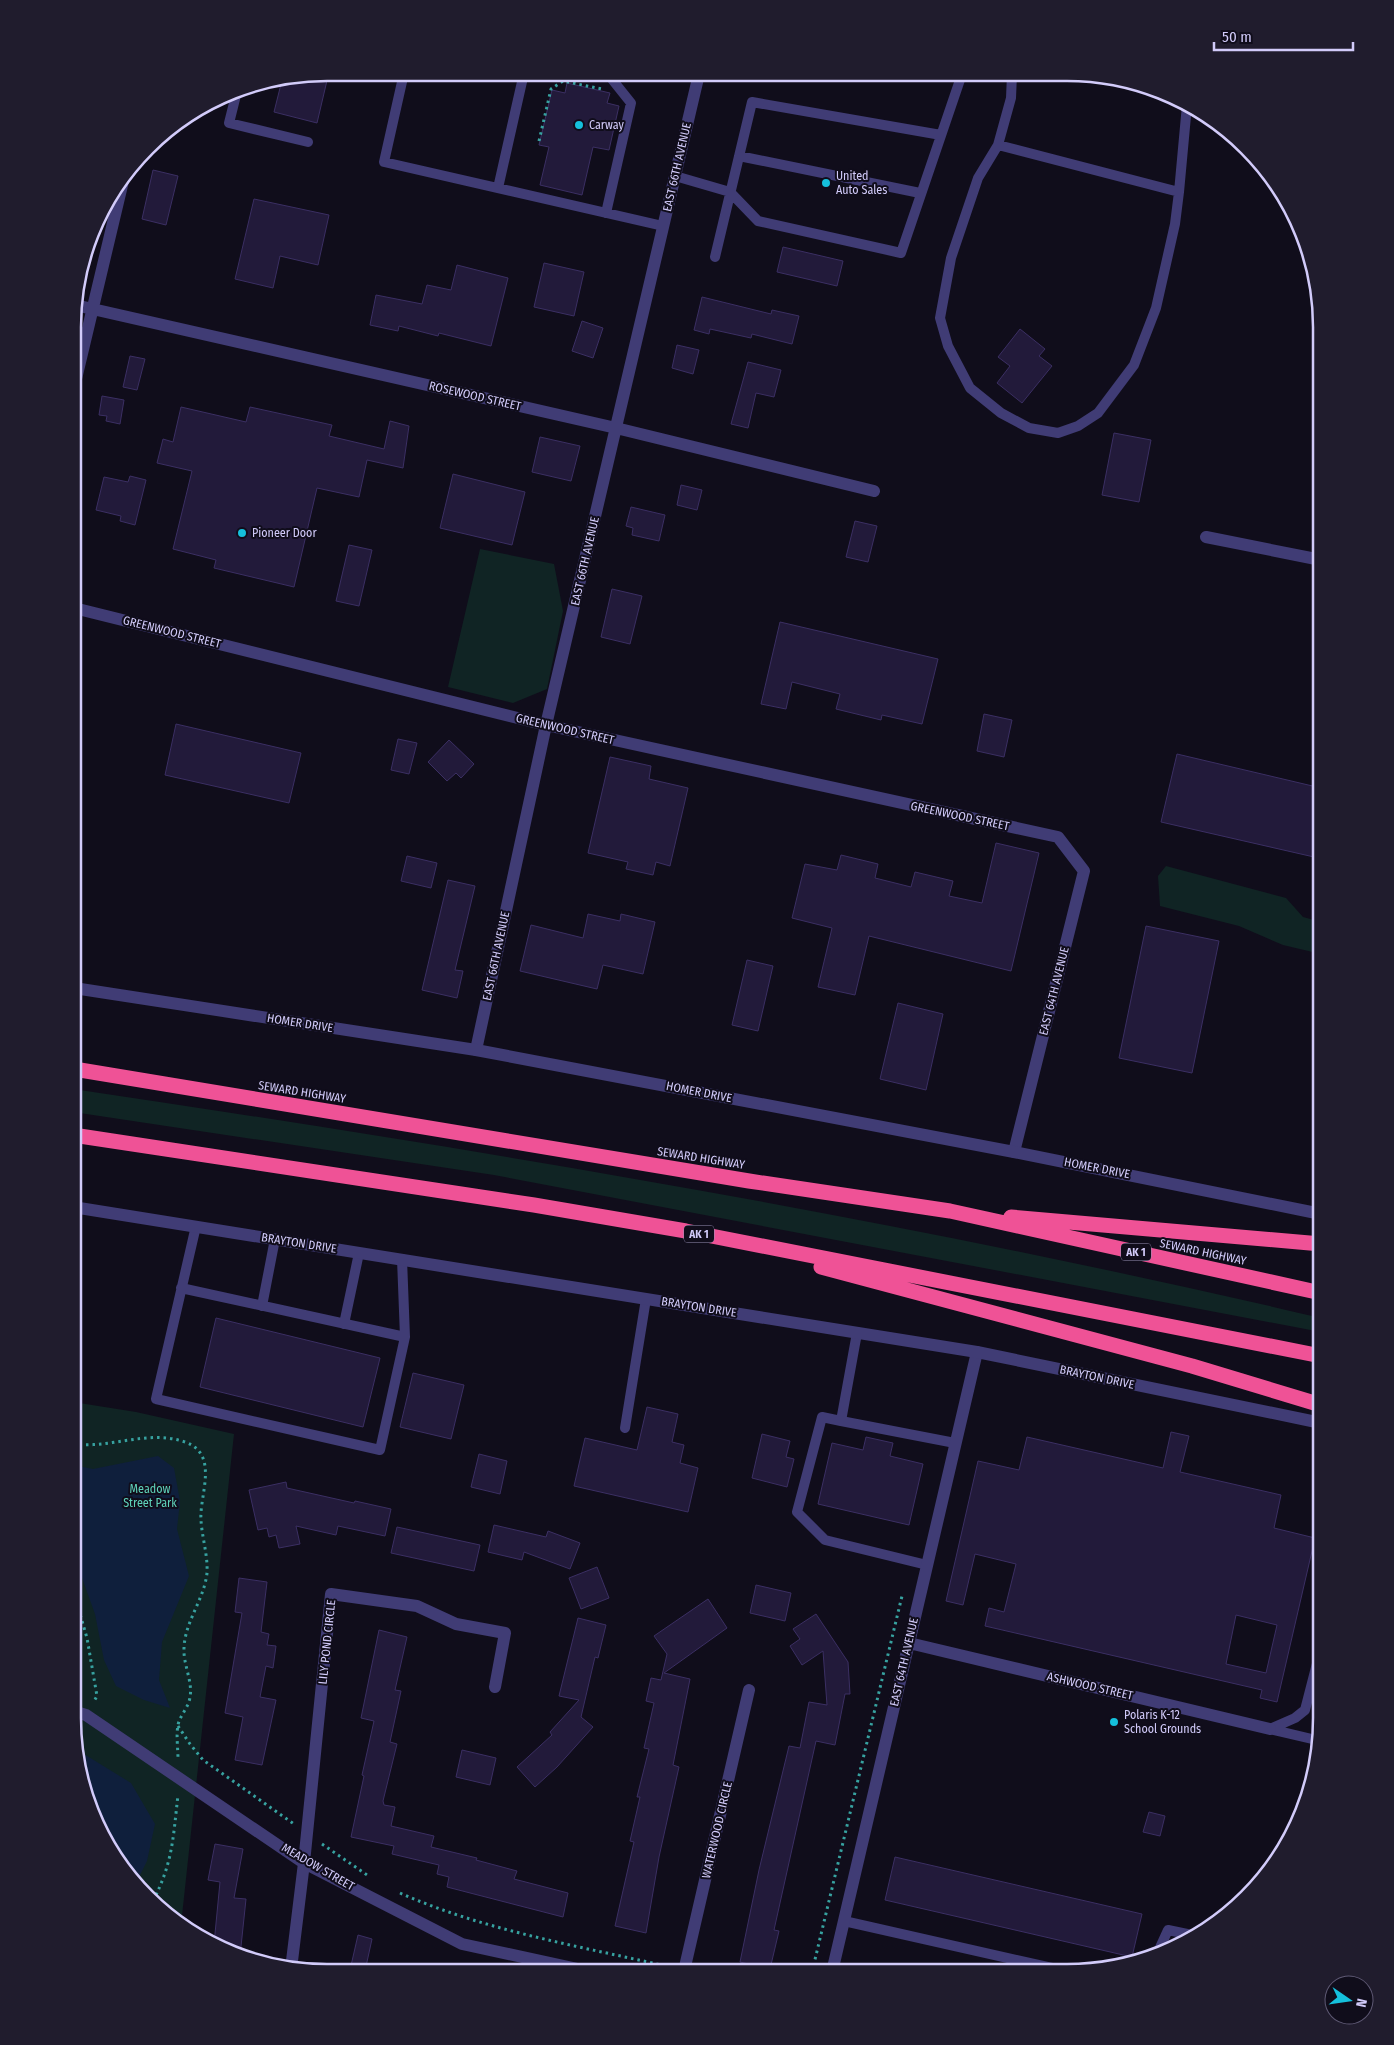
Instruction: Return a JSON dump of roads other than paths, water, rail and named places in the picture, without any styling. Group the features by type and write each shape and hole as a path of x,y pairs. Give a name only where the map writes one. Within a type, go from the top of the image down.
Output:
{"highway":[{"name":"SEWARD HIGHWAY","path":"81,1070 749,1181 950,1211 1313,1291"},
{"name":"AK 1","path":"81,1136 534,1205 686,1231 1313,1354"},
{"path":"950,1211 1313,1243"},
{"path":"686,1231 1192,1366 1313,1403"}],"street":[{"name":"EAST 66TH AVENUE","path":"476,1050 546,725 697,81"},
{"path":"81,356 119,196"},
{"name":"ROSEWOOD STREET","path":"82,307 616,428 874,491"},
{"path":"1206,536 1313,558"},
{"name":"GREENWOOD STREET","path":"81,610 546,725 1058,837"},
{"name":"EAST 64TH AVENUE","path":"1014,1152 1084,871 1058,837"},
{"name":"HOMER DRIVE","path":"81,989 476,1050 1014,1152 1313,1212"},
{"name":"BRAYTON DRIVE","path":"81,1207 976,1352 1313,1421"},
{"name":"EAST 64TH AVENUE","path":"834,1964 976,1352"},
{"name":"LILY POND CIRCLE","path":"292,1961 304,1863 331,1594 417,1606 456,1624 505,1632 496,1687"},
{"name":"ASHWOOD STREET","path":"909,1643 1270,1729"},
{"name":"WATERWOOD CIRCLE","path":"687,1964 749,1690"},
{"name":"MEADOW STREET","path":"81,1714 86,1715 304,1863 462,1944 555,1964"}],"lane":[{"path":"402,81 384,162 663,226"},
{"path":"498,188 522,81"},
{"path":"606,213 631,103 613,81"},
{"path":"675,176 730,192 758,221 901,253 960,81"},
{"path":"1012,81 1011,98 998,145 978,178 954,249 940,318 948,346 970,388 1001,413 1029,428 1058,433 1078,426 1098,413 1134,365 1156,308 1175,224 1180,192 1186,112"},
{"path":"235,99 229,124 308,142"},
{"path":"715,257 752,102 941,135"},
{"path":"998,145 1180,192"},
{"path":"739,156 920,193"},
{"path":"196,1226 156,1400 380,1450 405,1337 402,1259"},
{"path":"262,1306 275,1239"},
{"path":"344,1324 359,1252"},
{"path":"182,1288 405,1337"},
{"path":"625,1428 646,1299"},
{"path":"841,1421 857,1333"},
{"path":"927,1565 825,1540 797,1512 822,1417 955,1443"},
{"path":"1270,1729 1295,1718 1305,1710 1313,1679"},
{"path":"1270,1729 1312,1739"},
{"path":"844,1921 1035,1964"},
{"path":"1161,1945 1168,1930 1185,1933"}],"water":[{"path":"158,1456 174,1468 180,1501 177,1529 189,1576 162,1642 159,1680 170,1708 144,1700 116,1686 104,1660 95,1614 81,1575 81,1467 93,1469"},
{"path":"84,1754 131,1783 155,1824 147,1861 139,1876 114,1841 94,1797"}],"place":[{"name":"Carway","path":"579,125"},
{"name":"United Auto Sales","path":"826,183"},
{"name":"Pioneer Door","path":"242,533"},
{"name":"Polaris K-12 School Grounds","path":"1114,1722"}],"park label":[{"name":"Meadow Street Park","path":"150,1496"}]}
